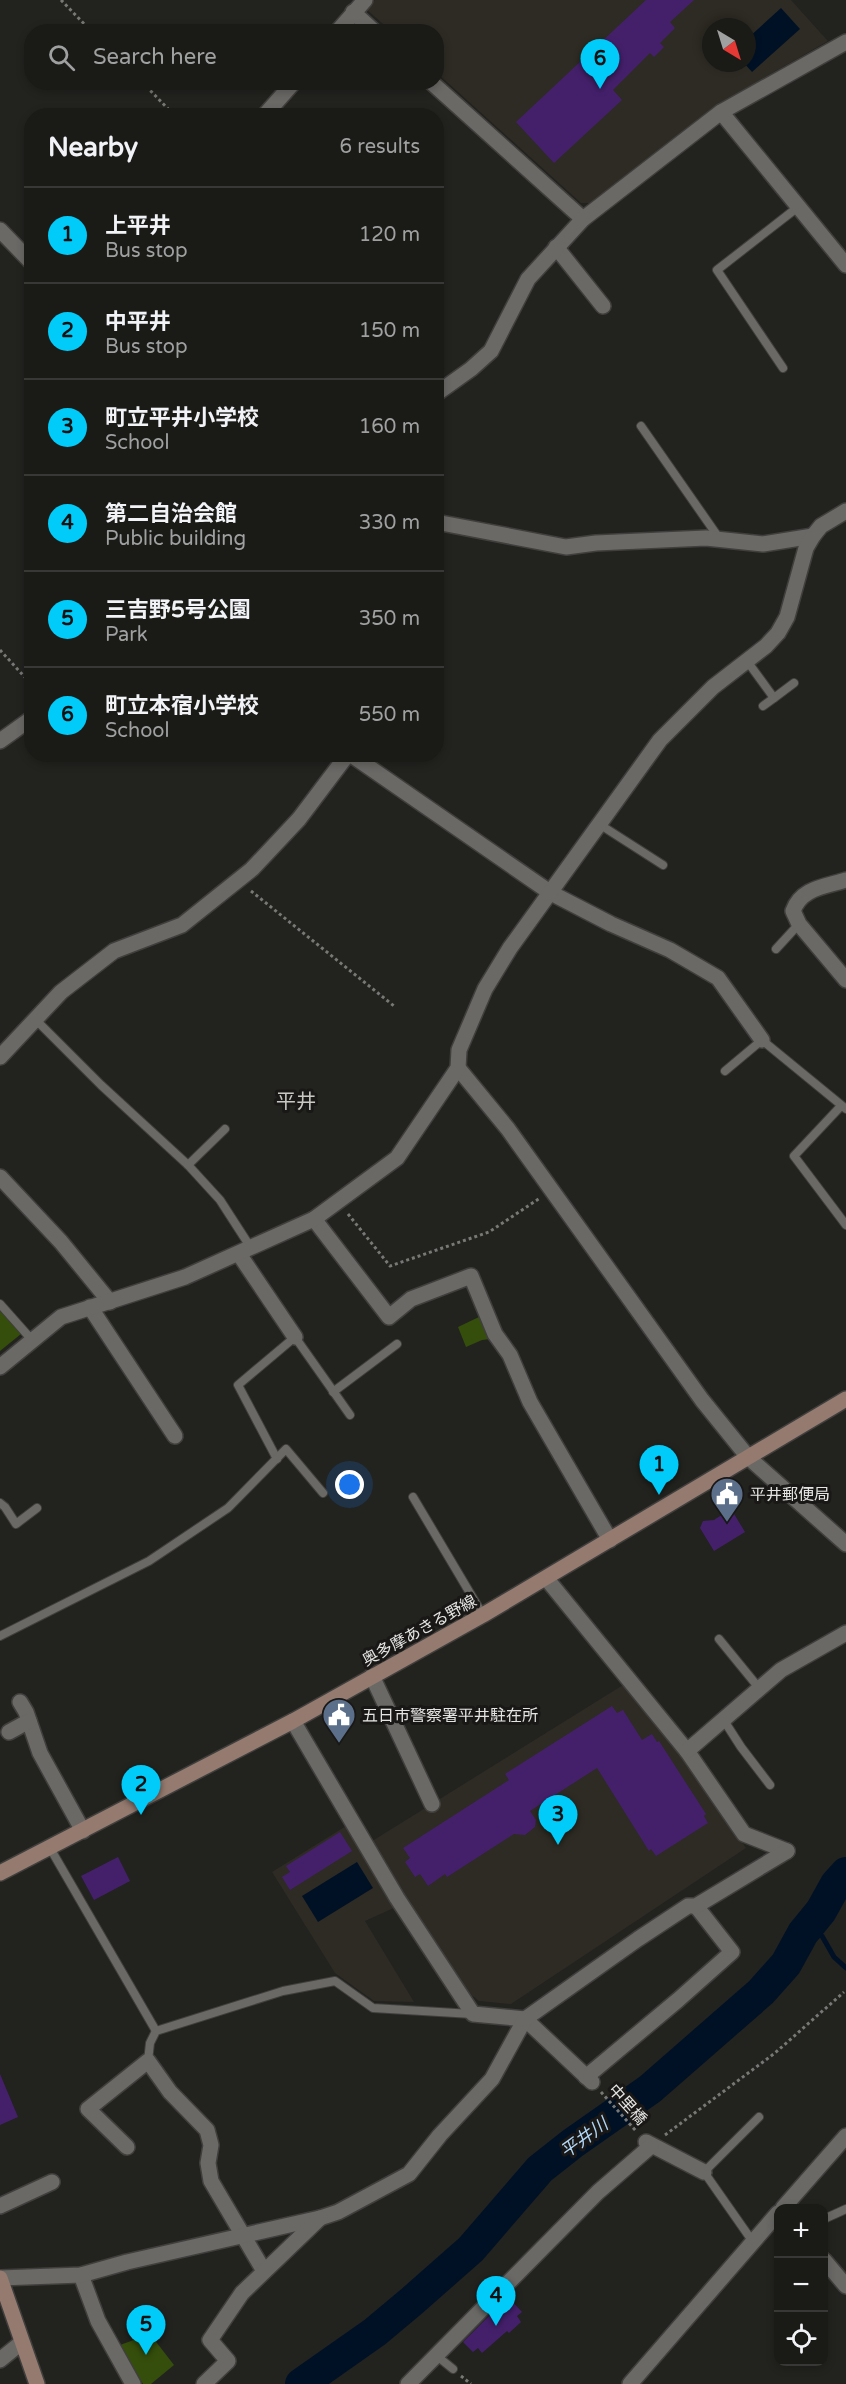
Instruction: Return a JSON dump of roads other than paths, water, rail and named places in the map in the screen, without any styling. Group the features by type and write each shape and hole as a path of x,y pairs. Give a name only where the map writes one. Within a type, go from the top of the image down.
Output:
{"main road":[{"name":"奥多摩あきる野線","path":"0,1873 293,1721 483,1616 846,1399"},
{"path":"0,2278 21,2343 38,2384"}],"street":[{"path":"343,24 365,0"},
{"path":"353,12 366,24"},
{"path":"444,388 491,351 528,279 583,219 721,112 846,42"},
{"path":"271,108 287,90"},
{"path":"440,90 583,219"},
{"path":"721,112 846,265"},
{"path":"0,230 24,255"},
{"path":"556,247 603,306"},
{"path":"0,1367 61,1317 186,1277 314,1219 397,1158 458,1068 459,1050 485,989 510,948 660,740 714,687 766,646 778,633 787,617 806,548 821,526 846,511"},
{"path":"444,524 566,547 719,538 763,544 813,536"},
{"path":"0,741 24,724"},
{"path":"0,1057 62,992 114,951 182,925 252,868 298,819 343,762"},
{"path":"361,762 551,893 611,924 670,950 718,978 762,1040"},
{"path":"846,880 807,892 800,897 793,912 799,924 846,980"},
{"path":"458,1068 508,1130 702,1400 748,1457 846,1544"},
{"path":"0,1177 61,1242 110,1302"},
{"path":"314,1219 388,1317 411,1299 471,1276 495,1334 510,1355 530,1402 610,1540"},
{"path":"245,1251 295,1337"},
{"path":"90,1307 175,1436"},
{"path":"0,2278 81,2275 127,2262 320,2218 338,2212 409,2174 440,2135 492,2079 525,2019 688,1906 696,1906 787,1851 744,1834 687,1750 546,1578"},
{"path":"687,1750 781,1670 846,1633"},
{"path":"372,1676 432,1804"},
{"path":"20,1702 40,1753 83,1831"},
{"path":"9,1732 29,1721"},
{"path":"293,1721 397,1898 473,2014 525,2019 589,2079 732,1952 696,1906"},
{"path":"126,2147 88,2109 148,2061 170,2092 207,2130 211,2145 208,2163 211,2181 264,2271"},
{"path":"786,2204 846,2136"},
{"path":"408,2384 598,2192 649,2144 704,2172"},
{"path":"0,2206 52,2182"},
{"path":"204,2384 228,2361 210,2340 242,2293 320,2218"},
{"path":"630,2384 753,2242 774,2222"},
{"path":"828,2265 846,2286"},
{"path":"81,2275 98,2321 133,2384"},
{"path":"0,2360 21,2343"}],"lane":[{"path":"783,368 717,270 798,207"},
{"path":"641,426 719,538"},
{"path":"747,661 774,698"},
{"path":"763,706 794,683"},
{"path":"600,824 663,865"},
{"path":"776,949 799,924"},
{"path":"36,1020 101,1085 188,1165 220,1200 245,1251"},
{"path":"725,1071 762,1040 843,1107 794,1156 846,1225"},
{"path":"188,1165 225,1129"},
{"path":"0,1304 32,1340"},
{"path":"277,1459 238,1385 295,1337 350,1415"},
{"path":"333,1392 397,1344"},
{"path":"0,1636 149,1561 228,1508 286,1449 323,1493"},
{"path":"413,1497 483,1616"},
{"path":"0,1503 6,1507 16,1524 37,1508"},
{"path":"719,1640 759,1688"},
{"path":"723,1719 770,1785"},
{"path":"50,1848 156,2031"},
{"path":"148,2061 150,2043 156,2031 283,1991 334,1981 372,2008 473,2014"},
{"path":"753,2242 704,2172 759,2116"},
{"path":"828,2217 846,2209"},
{"path":"437,2356 453,2369"}],"water":[{"path":"781,8 800,29 756,68 756,31"},
{"path":"357,1862 373,1888 318,1922 302,1896"}],"waterway":[{"name":"平井川","path":"301,2384 375,2332 412,2301 471,2249 540,2169 650,2089 761,1992 786,1964 803,1933 821,1911 836,1884 846,1873"},
{"path":"803,1933 822,1936 834,1957 846,1968"}],"place":[{"name":"町立本宿小学校","path":"600,89"},
{"name":"上平井","path":"659,1495"},
{"name":"平井郵便局","path":"727,1523"},
{"name":"五日市警察署平井駐在所","path":"339,1744"},
{"name":"中平井","path":"141,1815"},
{"name":"町立平井小学校","path":"558,1845"},
{"name":"第二自治会館","path":"496,2326"},
{"name":"三吉野5号公園","path":"146,2355"}],"district":[{"name":"平井","path":"296,1101"}]}
